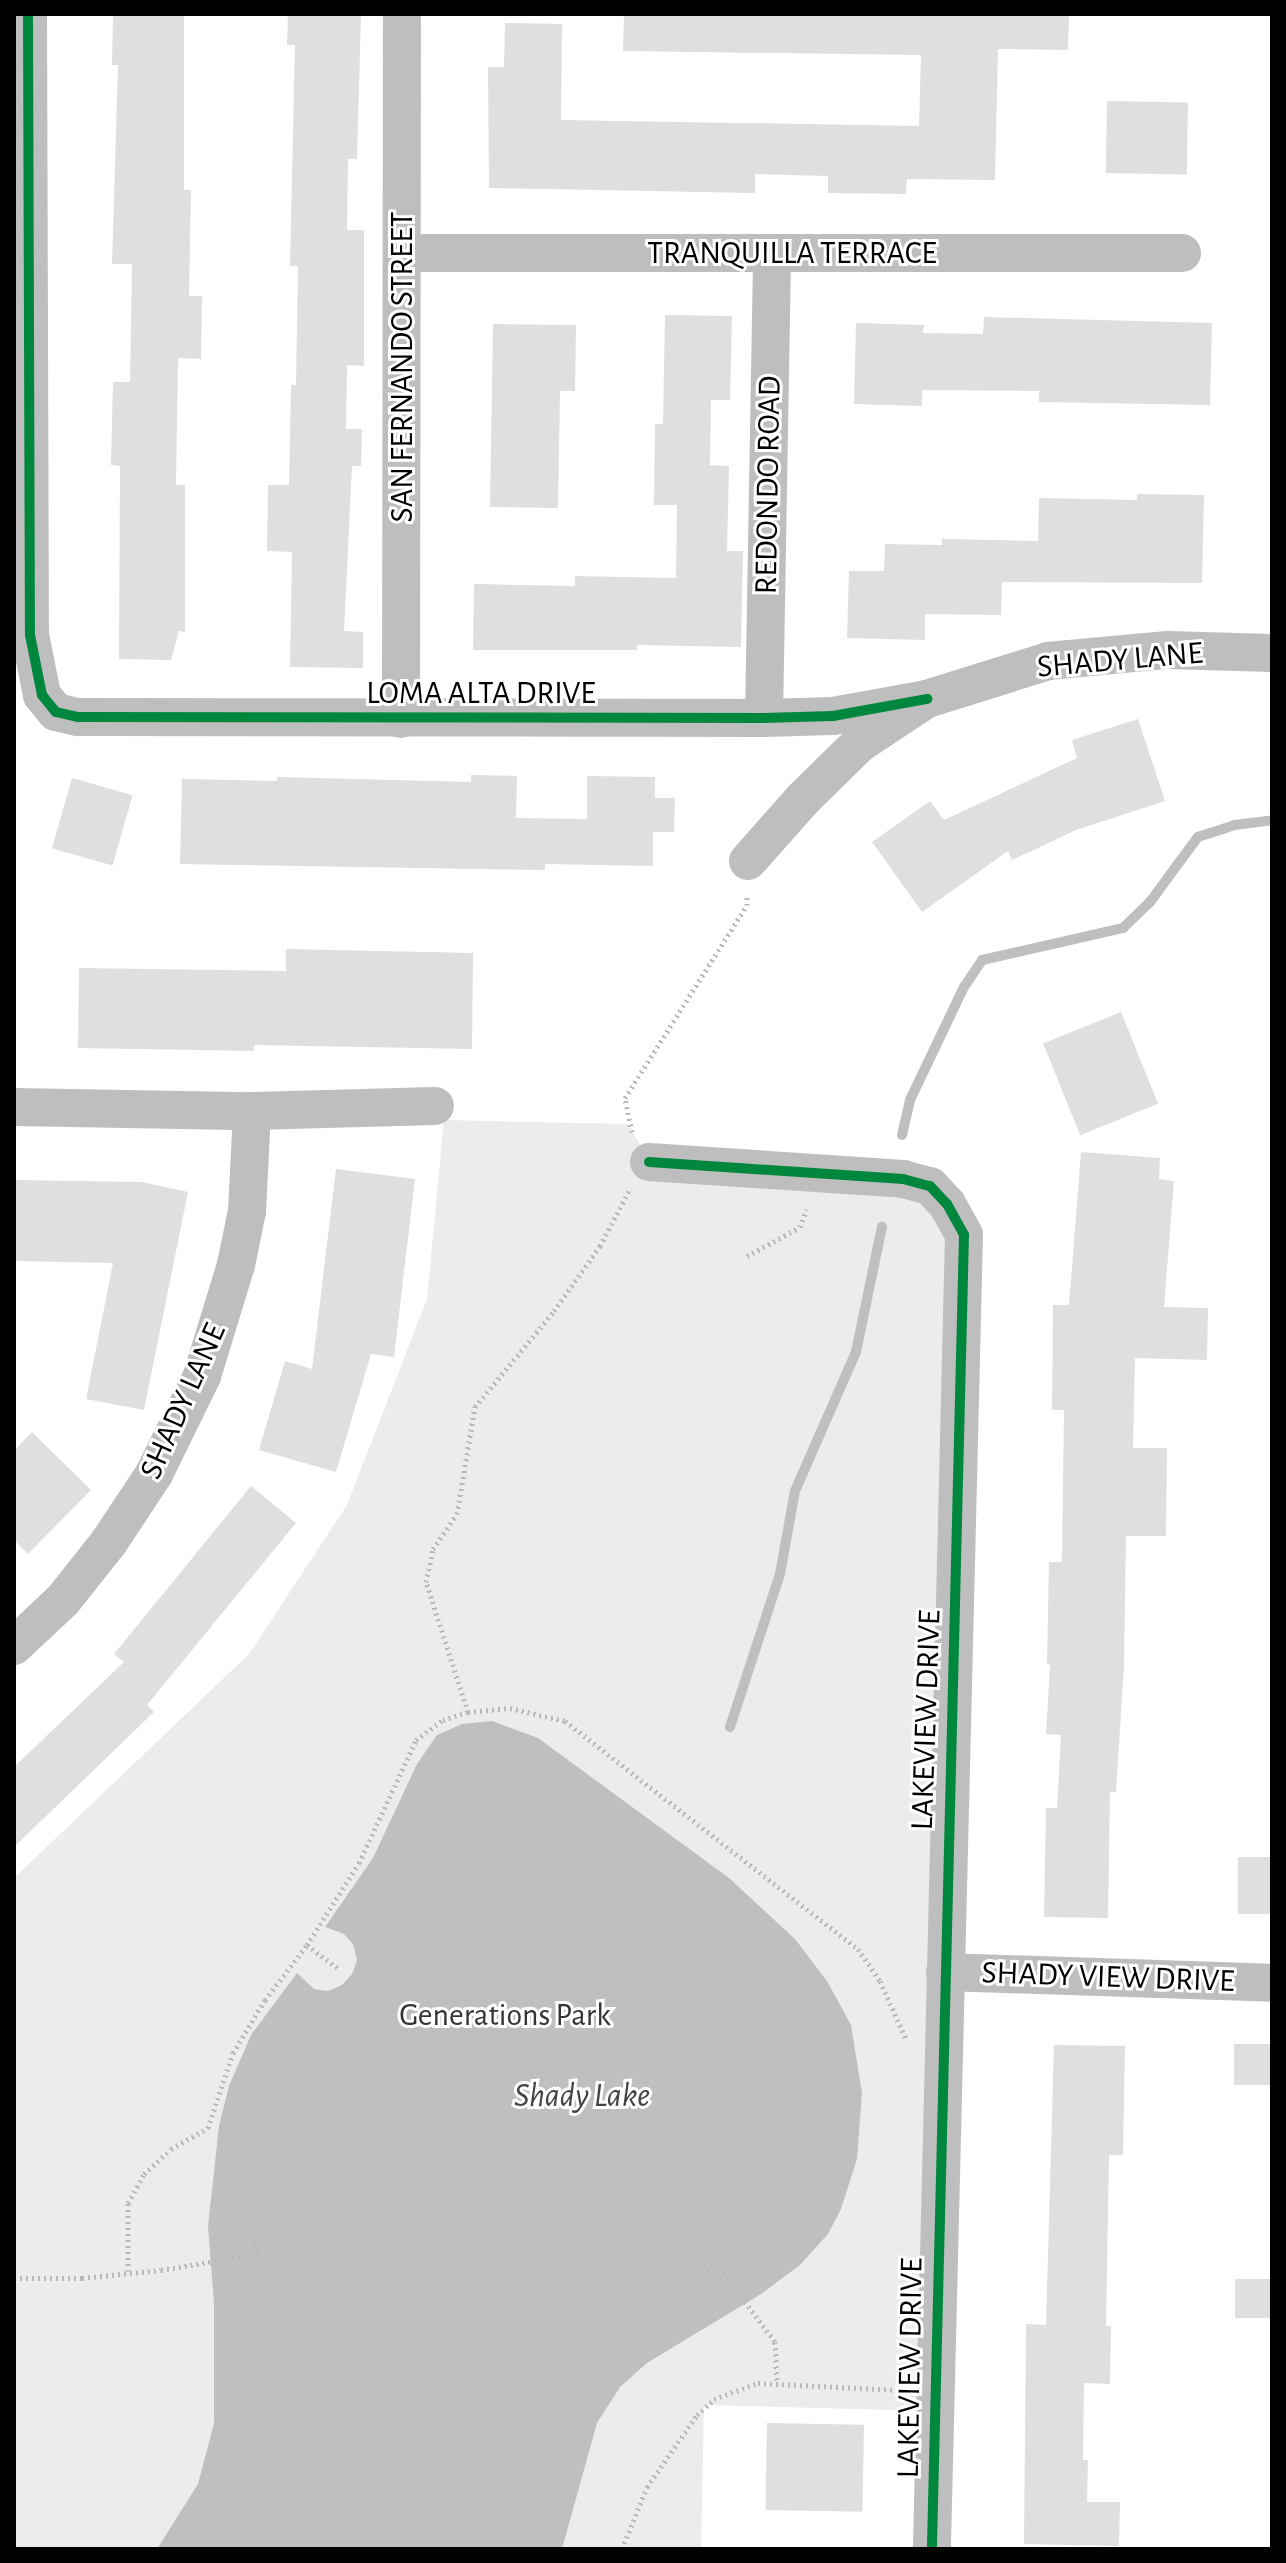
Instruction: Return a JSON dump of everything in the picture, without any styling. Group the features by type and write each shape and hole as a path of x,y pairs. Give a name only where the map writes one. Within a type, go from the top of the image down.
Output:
{"street":[{"name":"LOMA ALTA DRIVE","path":"28,14 30,635 42,695 56,712 78,717 764,718 833,716 927,699"},
{"name":"SAN FERNANDO STREET","path":"401,719 402,14"},
{"name":"TRANQUILLA TERRACE","path":"402,253 1182,253"},
{"name":"REDONDO ROAD","path":"764,718 772,253"},
{"name":"SHADY LANE","path":"748,861 803,799 859,744 927,699 1048,661 1167,650 1272,653"},
{"path":"14,1107 252,1111 435,1106"},
{"name":"SHADY LANE","path":"14,1646 63,1600 109,1542 154,1474 202,1376 236,1265 247,1211 252,1111"},
{"name":"LAKEVIEW DRIVE","path":"649,1162 903,1179 930,1186 947,1204 964,1235 932,2549"},
{"name":"SHADY VIEW DRIVE","path":"945,1972 1272,1983"}],"path":[{"path":"468,1712 426,1582 433,1549 457,1514 475,1407 554,1311 600,1246 649,1162 628,1124 625,1098 747,905 748,861"},
{"path":"747,1256 800,1227 812,1197"},
{"path":"128,2271 128,2203 144,2174 171,2149 208,2128 233,2053 265,2000 307,1945 359,1863 416,1740 443,1720 468,1712 510,1708 565,1721 858,1949 880,1981 912,2051"},
{"path":"307,1945 338,1968"},
{"path":"254,2239 261,2268"},
{"path":"14,2278 82,2278 161,2270 258,2254"},
{"path":"701,2273 728,2254"},
{"path":"716,2263 775,2342 777,2384"},
{"path":"622,2549 647,2487 697,2415 714,2399 758,2383 905,2390"}],"green space":[{"name":"Generations Park","path":"444,1120 628,1124 650,1162 947,1204 935,2411 704,2405 701,2549 14,2549 14,1878 249,1654 347,1505 427,1299"}],"water":[{"name":"Shady Lake","path":"492,1721 538,1738 729,1878 795,1939 827,1981 851,2025 862,2093 857,2159 841,2209 828,2234 800,2265 761,2294 647,2363 620,2387 597,2423 562,2549 157,2549 198,2484 214,2423 214,2304 208,2226 219,2126 229,2086 251,2035 297,1973 314,1989 328,1991 342,1985 352,1974 357,1960 353,1944 344,1934 325,1927 373,1858 417,1764 437,1735 462,1724"}],"building":[{"path":"113,14 184,14 184,190 191,190 189,296 202,296 201,359 178,358 176,485 185,485 185,632 179,631 171,660 119,659 120,466 111,465 113,382 130,382 132,264 112,264 118,65 112,65"},
{"path":"288,14 361,14 357,159 348,159 347,230 364,230 364,366 347,365 346,429 362,429 361,466 352,466 344,631 363,632 363,668 290,667 292,552 267,551 268,485 289,485 291,385 296,385 298,266 290,266 295,45 287,45"},
{"path":"624,14 1069,14 1068,50 998,49 995,180 907,179 906,194 828,193 828,176 755,174 755,193 489,188 488,67 504,67 505,23 562,24 561,120 919,126 921,55 623,51"},
{"path":"1107,101 1188,102 1187,174 1106,173"},
{"path":"665,315 732,316 730,400 711,400 710,465 729,466 727,551 743,551 741,647 637,645 637,650 473,650 474,584 575,586 575,576 676,578 677,505 654,505 655,424 663,424"},
{"path":"984,317 1212,323 1210,405 1039,402 1039,391 922,390 922,406 854,404 856,323 924,325 923,333 983,334"},
{"path":"493,324 576,325 575,391 560,391 558,508 490,507"},
{"path":"1137,494 1204,495 1202,583 1002,582 1001,615 925,614 925,640 847,638 849,571 884,571 885,544 942,545 942,539 1038,541 1039,498 1137,500"},
{"path":"1138,719 1165,801 1076,830 1012,860 1008,851 922,912 872,842 930,801 944,820 1077,758 1072,740"},
{"path":"471,775 517,776 516,818 587,819 587,776 655,777 655,798 675,798 674,832 653,832 653,866 545,864 545,870 180,864 182,779 277,781 277,777 471,782"},
{"path":"72,778 133,795 112,866 52,848"},
{"path":"286,949 473,953 472,1049 254,1045 254,1051 78,1048 79,968 286,971"},
{"path":"1121,1012 1158,1104 1080,1135 1043,1043"},
{"path":"1081,1152 1160,1158 1159,1179 1174,1181 1164,1307 1208,1308 1207,1360 1135,1358 1133,1448 1167,1448 1166,1536 1126,1536 1124,1666 1116,1792 1110,1792 1108,1918 1044,1917 1046,1808 1057,1808 1061,1735 1046,1734 1050,1665 1047,1664 1049,1562 1062,1562 1064,1410 1052,1410 1053,1305 1069,1305"},
{"path":"336,1169 415,1179 394,1357 371,1354 336,1472 259,1450 285,1361 312,1369"},
{"path":"14,1180 142,1182 188,1192 144,1410 86,1399 113,1263 14,1261"},
{"path":"32,1432 91,1490 28,1554 14,1540 14,1451"},
{"path":"251,1486 296,1523 147,1705 154,1712 14,1847 14,1767 124,1662 114,1654"},
{"path":"1238,1857 1272,1857 1272,1914 1238,1914"},
{"path":"1234,2044 1272,2044 1272,2085 1234,2085"},
{"path":"1054,2045 1125,2046 1123,2155 1109,2155 1106,2326 1111,2326 1110,2384 1084,2383 1083,2460 1088,2460 1087,2502 1120,2502 1119,2546 1024,2544 1026,2324 1046,2325"},
{"path":"1235,2279 1272,2279 1272,2318 1235,2318"},
{"path":"767,2423 864,2425 862,2512 765,2510"}],"waterway":[{"path":"902,1135 910,1100 964,987 982,960 1123,928 1150,902 1198,837 1234,825 1272,820"},
{"path":"730,1727 780,1574 795,1491 856,1352 882,1227"}],"cycle path":[{"path":"28,14 30,635 42,695 56,712 78,717 764,718 833,716 927,699"},
{"path":"649,1162 903,1179 930,1186 947,1204 964,1235 932,2549"}]}
